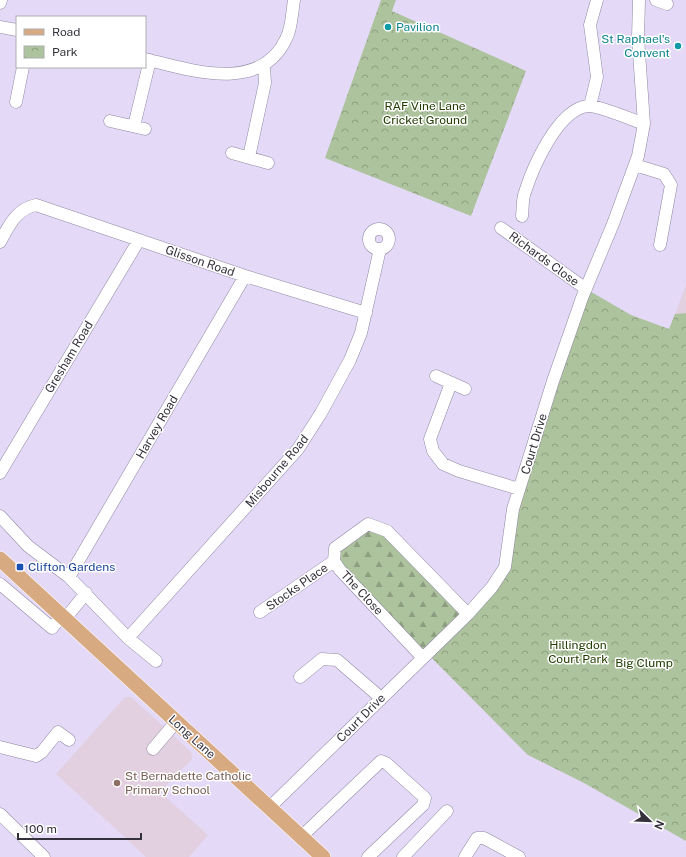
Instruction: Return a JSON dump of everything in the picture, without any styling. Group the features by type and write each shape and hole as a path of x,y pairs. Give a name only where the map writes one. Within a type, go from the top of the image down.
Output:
{"main road":[{"name":"Long Lane","path":"0,559 323,857"}],"street":[{"path":"110,121 140,127 147,60 214,74 236,73 264,66 278,53 287,38 294,0"},
{"path":"590,106 597,78 590,25 598,0"},
{"name":"Court Drive","path":"270,807 468,614 492,587 505,567 513,509 519,489 553,381 586,289 613,224 634,165 644,124 638,38 639,0"},
{"path":"0,27 16,30"},
{"path":"249,158 265,83 264,66"},
{"path":"16,102 23,68"},
{"path":"522,216 524,193 545,144 562,123 580,108 590,106 644,124"},
{"path":"232,153 268,163"},
{"path":"634,165 664,174 671,185 657,239"},
{"name":"Glisson Road","path":"0,242 12,220 26,207 36,205 245,276 366,313"},
{"name":"Richards Close","path":"501,228 586,289"},
{"name":"Gresham Road","path":"0,473 138,240"},
{"name":"Misbourne Road","path":"128,638 298,449 321,413 350,360 361,333 380,249"},
{"name":"Harvey Road","path":"69,577 245,276"},
{"path":"436,376 465,389"},
{"path":"451,383 430,439 433,451 443,464 519,489"},
{"path":"0,516 28,546 69,577 128,638 156,661"},
{"name":"The Close","path":"422,658 340,570 334,561 335,548 368,524 387,531 468,614"},
{"name":"Stocks Place","path":"260,612 334,561"},
{"path":"0,584 52,628 86,594"},
{"path":"300,677 322,659 337,660 381,698"},
{"path":"153,750 176,722"},
{"path":"4,748 36,756 42,752 58,732 69,740"},
{"path":"301,837 382,761 386,762 425,798 423,805 368,857"},
{"path":"403,857 447,811"},
{"path":"0,814 44,857"},
{"path":"465,857 477,838 484,838 519,857"}],"shaded area":[{"path":"686,285 686,313 675,314"},
{"name":"St Bernadette Catholic Primary School","path":"125,697 131,697 191,752 192,759 160,792 208,835 189,857 146,857 56,774"}],"green space":[{"name":"RAF Vine Lane Cricket Ground","path":"381,0 396,0 392,11 526,71 471,216 325,158"},
{"name":"Hillingdon Court Park","path":"586,289 631,315 669,329 675,314 686,313 686,841 584,783 528,755 427,653 499,578 511,525"},
{"path":"368,524 387,531 468,614 535,736 528,755 427,653 340,570 335,548"}],"place":[{"name":"Pavilion","path":"388,27"},
{"name":"St Raphael's Convent","path":"678,46"},
{"name":"Clifton Gardens","path":"20,567"},
{"name":"St Bernadette Catholic Primary School","path":"117,783"}],"park label":[{"name":"Big Clump","path":"644,663"}]}
